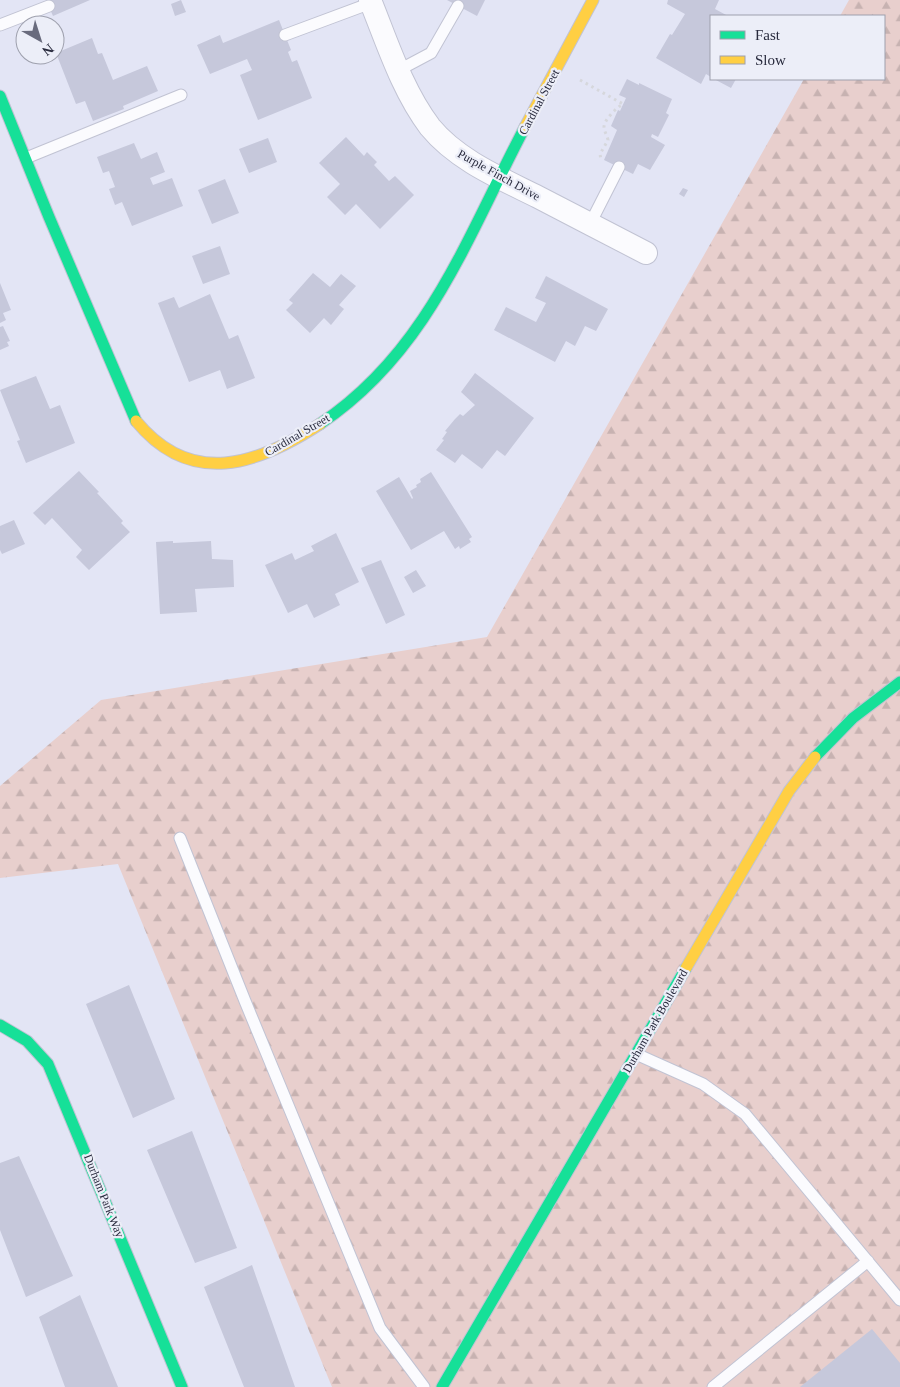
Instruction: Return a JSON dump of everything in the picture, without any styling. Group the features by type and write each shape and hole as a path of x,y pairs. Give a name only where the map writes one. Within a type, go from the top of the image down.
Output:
{"street":[{"name":"Cardinal Street","path":"0,96 135,420 147,435 170,452 188,459 218,464 237,462 256,458 298,437 343,407 372,382 398,354 421,323 453,268 593,0"},
{"name":"Purple Finch Drive","path":"371,1 399,70 420,112 439,136 463,157 646,253"},
{"name":"Durham Park Boulevard","path":"442,1387 789,791 834,735 852,718 900,682"},
{"name":"Durham Park Way","path":"0,1025 14,1031 27,1040 38,1050 48,1064 182,1387"}],"lane":[{"path":"285,34 371,1"},
{"path":"0,25 49,6"},
{"path":"399,70 431,52 458,6"},
{"path":"26,158 181,95"},
{"path":"590,224 618,169"},
{"path":"180,838 380,1328 424,1387"},
{"path":"636,1054 703,1084 745,1114 900,1300"},
{"path":"713,1387 868,1261"}],"path":[{"path":"557,68 623,104 619,106 605,124 604,130 608,140 600,154 602,163 605,166 618,169"}],"green space":[{"path":"849,0 900,0 900,1387 332,1387 118,864 0,878 0,786 101,700 487,637 803,80 885,80 885,15 841,15"}],"building":[{"path":"46,0 90,0 55,15 53,15"},
{"path":"181,0 186,12 175,16 171,4"},
{"path":"447,0 485,0 477,16"},
{"path":"668,0 719,0 715,9 726,15 710,15 710,76 706,74 701,84 656,58 670,34 672,35 685,14 667,4"},
{"path":"279,20 291,50 288,52 292,62 297,60 312,98 258,120 240,75 252,70 247,59 210,74 197,45 220,35 223,43"},
{"path":"92,38 98,54 102,53 113,80 147,66 158,91 123,106 124,109 93,121 85,101 76,104 61,65 65,65 65,49"},
{"path":"627,79 672,99 666,113 669,115 658,137 652,134 651,137 665,145 650,170 638,164 633,174 604,160 617,130 611,126 626,98 619,95"},
{"path":"716,80 735,80 731,88"},
{"path":"346,137 364,156 367,152 377,162 374,165 389,181 395,176 414,195 380,229 356,204 345,215 327,197 340,184 319,163"},
{"path":"268,138 277,162 249,173 239,149"},
{"path":"134,143 141,159 157,152 165,172 150,178 153,185 172,178 183,206 132,226 122,202 115,205 109,189 115,187 109,171 103,173 97,157"},
{"path":"225,179 239,213 212,224 198,190"},
{"path":"683,188 688,190 684,197 679,194"},
{"path":"220,246 230,274 203,284 192,256"},
{"path":"313,273 330,287 341,274 356,286 339,305 344,309 331,325 324,318 310,333 286,310 293,303 289,300"},
{"path":"546,276 608,309 596,331 585,326 575,346 566,341 555,362 494,330 506,307 536,322 546,303 535,298"},
{"path":"0,283 11,310 3,313 6,320 0,323"},
{"path":"210,294 229,339 238,335 255,378 227,389 220,370 189,382 158,303 174,297 179,308"},
{"path":"3,326 10,341 7,342 9,346 0,350 0,327"},
{"path":"475,373 534,418 505,456 497,450 482,469 462,454 455,463 436,450 444,440 442,439 447,432 445,431 455,419 460,414 463,416 475,405 461,392"},
{"path":"36,376 50,409 60,405 75,443 26,463 17,441 20,440 0,390"},
{"path":"79,471 99,492 97,493 123,521 121,523 130,532 89,570 76,557 82,550 52,518 45,525 33,513"},
{"path":"431,472 472,537 469,539 471,542 460,549 459,546 455,549 444,531 411,550 376,491 399,477 412,499 410,491 417,487 416,485 421,482 420,479"},
{"path":"14,520 25,544 2,554 0,550 0,526"},
{"path":"336,533 359,582 335,594 340,605 314,618 307,604 288,613 265,565 292,553 295,560 314,551 311,546"},
{"path":"173,541 173,543 211,541 212,559 233,560 234,587 195,589 197,612 160,614 156,542"},
{"path":"381,560 405,615 386,624 361,568"},
{"path":"416,570 426,586 413,593 404,577"},
{"path":"129,985 175,1099 133,1118 86,1004"},
{"path":"192,1131 237,1248 195,1263 147,1150"},
{"path":"19,1156 73,1276 26,1297 0,1230 0,1163"},
{"path":"252,1265 295,1387 244,1387 204,1287"},
{"path":"80,1295 118,1387 65,1387 39,1317"},
{"path":"872,1329 900,1363 900,1387 800,1387"}],"traffic: fast":[{"path":"0,96 49,217 136,421"},
{"path":"320,424 357,395 389,363 417,327 441,290 463,250 525,127"},
{"path":"815,757 853,718 900,682"},
{"path":"442,1387 686,968"},
{"path":"0,1025 27,1041 48,1064 182,1387"}],"traffic: slow":[{"path":"525,127 593,0"},
{"path":"136,421 157,442 179,456 202,462 225,463 249,459 272,450 320,424"},
{"path":"686,968 789,791 815,757"}]}
